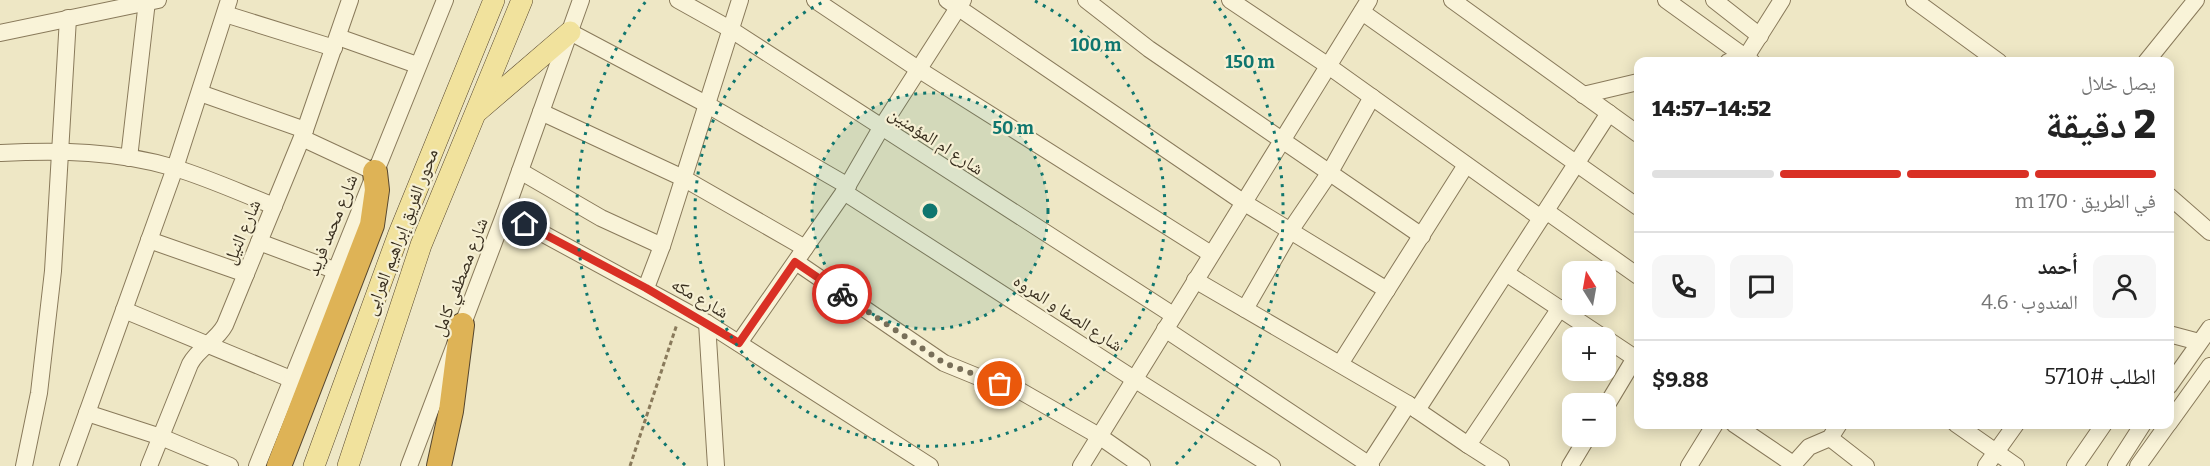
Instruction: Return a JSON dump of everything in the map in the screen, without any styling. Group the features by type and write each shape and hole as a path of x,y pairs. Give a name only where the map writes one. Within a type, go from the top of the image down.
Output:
{"highway":[{"path":"279,466 367,242 376,207 375,172"},
{"path":"439,466 452,400 462,325"}],"main road":[{"name":"محور الفريق إبراهيم العرابى","path":"314,466 398,236 494,0"},
{"name":"محور الفريق إبراهيم العرابى","path":"348,466 421,245 522,0"},
{"path":"476,113 570,32"}],"street":[{"name":"شارع النيل","path":"149,466 194,356 221,333 304,134 350,0"},
{"name":"شارع محمد فريد","path":"257,466 293,380 334,270 445,0"},
{"name":"شارع مصطفي كامل","path":"409,466 505,213 581,0"},
{"name":"شارع ام المؤمنين","path":"678,0 730,29 881,128 1169,322 1369,466"},
{"path":"646,288 662,246 740,0"},
{"path":"815,0 918,69 1211,254"},
{"path":"1086,0 1149,49 1422,236"},
{"path":"1230,0 1327,65 1466,165 1634,270"},
{"path":"1452,0 1634,131"},
{"path":"1666,0 1746,57"},
{"path":"1714,0 1760,36"},
{"path":"1750,57 1782,0"},
{"path":"1914,0 1992,57"},
{"path":"2150,57 2196,0"},
{"path":"0,33 153,1 129,158"},
{"path":"739,343 846,189 956,3 1243,202 1387,290"},
{"path":"1081,466 1327,65 1366,6 1634,204"},
{"path":"68,466 175,168 227,7 417,65"},
{"path":"24,466 39,393 53,271 68,18"},
{"name":"شارع الصفا و المروه","path":"570,32 706,104 846,189 1134,379 1272,466"},
{"path":"1583,95 1634,83"},
{"path":"200,93 304,134 375,172"},
{"path":"1245,309 1290,231 1330,172 1372,97"},
{"path":"541,112 683,178 805,248"},
{"path":"1369,466 1506,273 1609,113"},
{"path":"1,153 60,150 129,158 175,168 274,206"},
{"path":"1340,364 1466,165"},
{"path":"520,171 602,218 662,246"},
{"path":"2174,200 2210,232"},
{"name":"شارع مكه","path":"505,213 707,323 930,466"},
{"path":"149,240 246,274"},
{"path":"259,242 334,270"},
{"path":"795,262 944,363 988,381 1017,389 1099,436 1142,466"},
{"path":"1506,273 1588,327"},
{"path":"1195,280 1412,407 1501,466"},
{"path":"1468,445 1560,308"},
{"path":"124,310 293,380"},
{"path":"707,323 716,466"},
{"path":"2174,379 2210,328"},
{"path":"2174,335 2199,342"},
{"path":"1616,346 1634,358"},
{"path":"1614,393 1634,362"},
{"path":"2174,416 2210,366"},
{"path":"87,413 160,437 230,466"},
{"path":"1689,466 1712,429"},
{"path":"1741,429 1792,465 1809,447 1834,431 1866,466"},
{"path":"1961,429 1991,459 2016,466"},
{"path":"1991,459 2012,429"},
{"path":"2075,466 2101,429"},
{"path":"2116,466 2140,429"},
{"path":"2138,466 2164,429"},
{"path":"1570,466 1581,447"}],"path":[{"path":"630,466 682,311"}],"way so far":[{"path":"842,294 944,363 1000,384"}],"route":[{"path":"525,224 646,288 739,343 795,262 842,294"}]}
